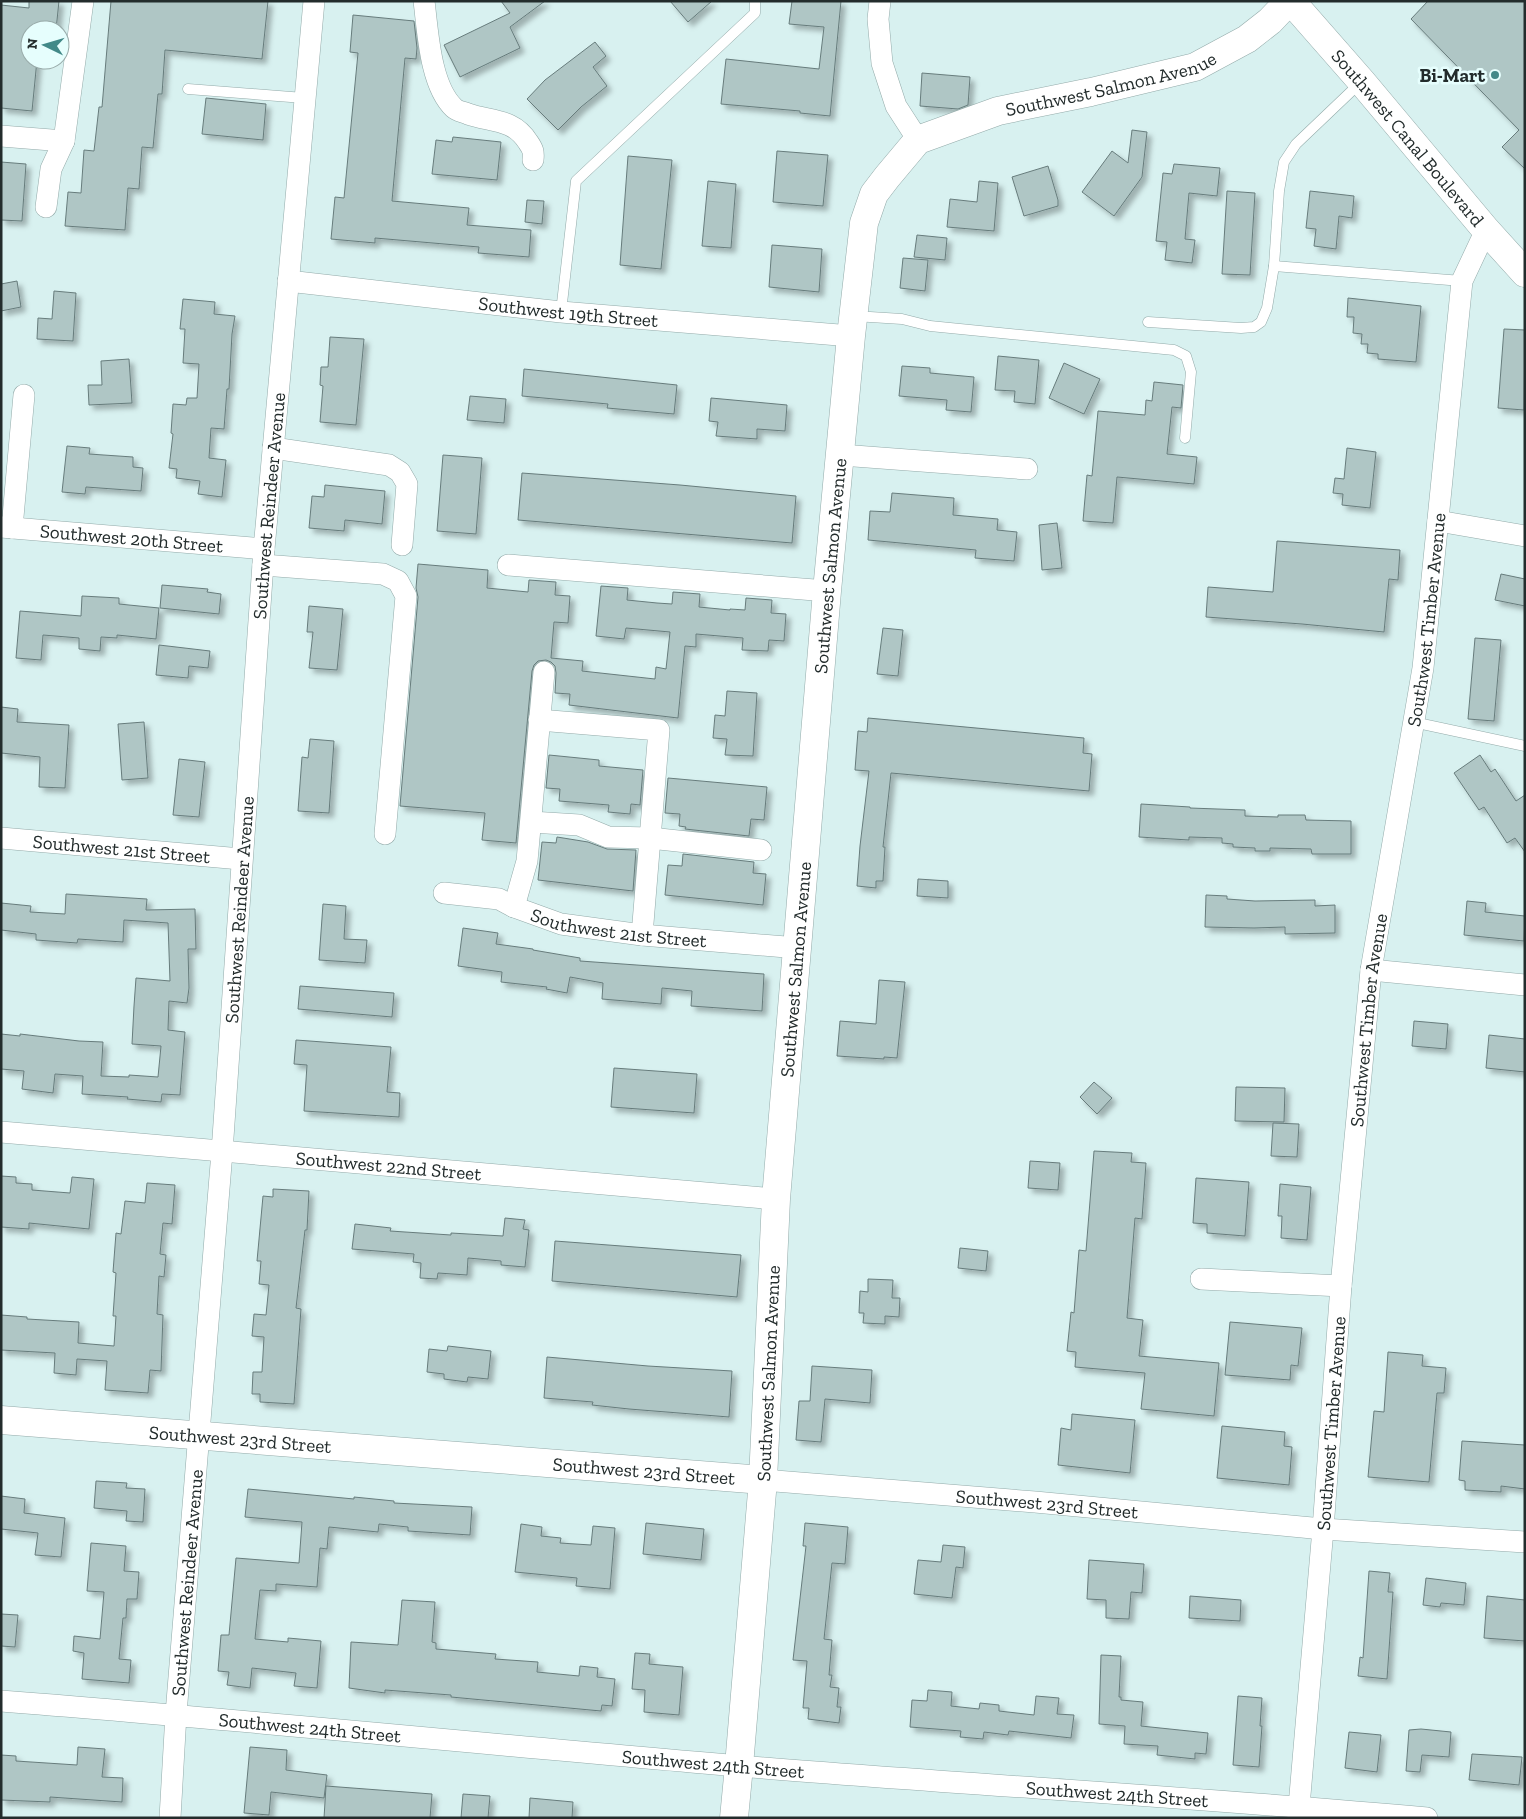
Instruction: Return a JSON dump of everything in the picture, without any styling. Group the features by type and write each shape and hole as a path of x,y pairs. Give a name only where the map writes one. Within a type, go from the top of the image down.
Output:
{"main road":[{"name":"Southwest Salmon Avenue","path":"734,1818 763,1480 776,1200 827,591 852,326 864,223 874,194 918,140 998,111 1196,68 1247,39 1270,21 1290,1"},
{"name":"Southwest Canal Boulevard","path":"1290,1 1362,82 1486,230 1525,273"},
{"name":"Southwest 23rd Street","path":"1,1420 763,1480"}],"street":[{"path":"46,207 51,169 64,140 83,1"},
{"name":"Southwest Reindeer Avenue","path":"170,1818 176,1714 222,1152 263,557 314,1"},
{"path":"424,1 430,50 441,91 455,109 478,117 507,123 524,136 534,152 534,160"},
{"path":"880,1 878,19 882,63 896,106 918,140"},
{"path":"1,136 64,140"},
{"name":"Southwest Timber Avenue","path":"1299,1812 1341,1286 1371,970 1423,668 1462,281 1486,230"},
{"name":"Southwest 19th Street","path":"288,281 561,312 852,326"},
{"path":"7,528 24,396"},
{"path":"273,448 389,465 400,472 408,484 402,545"},
{"path":"841,455 1027,469"},
{"path":"1438,521 1525,536"},
{"name":"Southwest 20th Street","path":"7,528 263,557 383,574 398,581 406,596 385,834"},
{"path":"508,565 827,591"},
{"path":"514,908 527,861 544,672"},
{"path":"540,720 659,730 642,935"},
{"path":"531,822 579,825 608,837 650,838 760,850"},
{"name":"Southwest 21st Street","path":"1,838 242,859"},
{"name":"Southwest 21st Street","path":"444,893 499,899 514,908 562,924 642,935 798,948"},
{"path":"1371,970 1525,985"},
{"name":"Southwest 22nd Street","path":"1,1132 776,1200"},
{"path":"1201,1279 1341,1286"},
{"name":"Southwest 23rd Street","path":"763,1480 1323,1529 1525,1542"},
{"name":"Southwest 24th Street","path":"1,1701 176,1714 739,1766 1299,1812 1427,1818"}],"lane":[{"path":"561,312 576,181 754,13 755,1"},
{"path":"1148,322 1241,328 1254,326 1261,322 1267,308 1274,266 1279,191 1284,162 1296,144 1362,82"},
{"path":"188,89 304,98"},
{"path":"1274,266 1462,281"},
{"path":"852,326 902,319 930,326 1174,350 1186,356 1192,372 1185,438"},
{"path":"1413,722 1524,747"}],"building":[{"path":"29,1 59,1 57,20 20,20 20,70 36,70 32,111 1,108 1,5 29,8"},
{"path":"111,1 268,1 262,59 165,50 162,94 158,94 153,148 142,147 139,189 128,188 125,230 65,226 68,192 81,193 84,150 94,151 99,107 102,107"},
{"path":"501,1 545,1 510,27 520,48 460,77 444,45 510,13"},
{"path":"670,1 712,1 688,22"},
{"path":"792,1 841,1 830,116 800,113 800,111 721,104 726,59 819,69 824,27 789,24"},
{"name":"Bi-Mart","path":"1428,1 1525,1 1525,169 1502,147 1519,130 1411,19"},
{"path":"353,15 414,21 417,48 416,59 405,58 392,201 469,208 467,225 531,230 529,257 478,253 479,247 375,238 375,243 331,239 335,197 344,198 358,53 350,52"},
{"path":"595,42 606,56 593,67 607,86 581,107 558,130 527,99 545,80"},
{"path":"922,73 970,77 968,105 958,109 920,106"},
{"path":"206,98 266,104 263,140 202,134"},
{"path":"1132,130 1147,132 1142,177 1114,216 1082,192 1112,151 1128,163"},
{"path":"453,137 501,142 497,180 432,174 436,140 452,142"},
{"path":"777,151 828,155 823,206 773,202"},
{"path":"628,156 672,160 661,269 620,265"},
{"path":"1,162 26,164 22,221 1,220"},
{"path":"1174,164 1220,168 1217,196 1189,193 1185,239 1195,240 1192,263 1165,260 1167,242 1156,241 1163,173 1172,174"},
{"path":"1048,166 1058,206 1024,216 1012,177"},
{"path":"708,181 736,184 731,248 702,246"},
{"path":"979,181 998,183 994,231 947,227 950,199 977,202"},
{"path":"1227,191 1255,193 1250,275 1222,274"},
{"path":"1310,191 1354,196 1352,218 1339,216 1336,249 1314,246 1316,229 1306,228"},
{"path":"527,200 544,201 542,224 525,222"},
{"path":"917,235 947,238 945,260 914,257"},
{"path":"772,245 822,249 819,292 769,287"},
{"path":"903,258 928,260 925,291 900,288"},
{"path":"17,281 21,307 1,311 1,284"},
{"path":"54,291 76,293 73,341 37,339 38,318 52,319"},
{"path":"1348,298 1421,306 1416,362 1378,359 1378,354 1367,353 1368,344 1361,344 1362,334 1353,333 1354,317 1347,317"},
{"path":"183,299 215,302 214,314 235,316 224,429 211,428 209,458 226,460 222,497 198,494 200,481 176,478 177,469 169,468 173,434 171,433 173,404 186,405 187,398 197,398 199,364 183,363 185,329 180,329"},
{"path":"1504,329 1525,330 1524,410 1498,408"},
{"path":"330,337 364,339 356,425 320,422 323,386 320,385 321,367 328,367"},
{"path":"998,356 1039,360 1035,404 1014,402 1015,391 995,390"},
{"path":"129,359 132,403 89,405 88,385 102,385 101,361"},
{"path":"1064,363 1100,379 1084,414 1049,398"},
{"path":"902,366 930,368 930,373 974,377 971,412 946,410 947,400 899,396"},
{"path":"524,369 677,385 674,414 607,408 608,404 522,396"},
{"path":"1154,382 1183,385 1181,408 1172,407 1167,454 1197,457 1194,484 1117,477 1113,523 1083,521 1087,475 1092,476 1098,411 1145,415 1146,400 1152,401"},
{"path":"470,396 506,399 504,423 467,420"},
{"path":"711,398 787,405 785,431 757,429 757,439 716,436 718,422 709,421"},
{"path":"67,446 90,448 89,454 133,457 133,467 143,468 141,491 86,487 85,494 62,492"},
{"path":"1347,448 1376,452 1370,508 1342,505 1343,494 1333,493 1335,478 1344,479"},
{"path":"443,455 482,458 476,534 437,531"},
{"path":"522,473 796,496 792,543 518,520"},
{"path":"325,485 385,491 382,524 345,520 344,531 309,528 312,496 324,497"},
{"path":"892,493 954,498 953,515 998,519 997,530 1017,532 1014,561 975,558 976,550 868,540 870,511 890,512"},
{"path":"1057,523 1062,568 1042,570 1039,525"},
{"path":"1277,541 1400,550 1398,580 1389,579 1384,632 1206,617 1208,587 1273,592"},
{"path":"418,564 488,570 487,588 528,592 529,580 556,582 555,595 570,596 568,623 554,622 551,658 583,661 582,671 655,679 656,667 666,669 670,632 626,628 624,639 596,636 601,586 628,588 627,600 657,603 672,604 673,592 700,594 699,607 730,610 745,610 746,598 772,600 771,613 786,614 784,641 769,640 768,651 742,650 743,638 696,634 696,647 685,646 678,718 569,705 570,694 555,693 555,666 546,660 538,661 532,671 516,843 482,840 485,813 400,806 418,597 416,588"},
{"path":"1501,574 1525,579 1525,606 1495,600"},
{"path":"162,585 208,589 207,592 221,594 219,614 160,608"},
{"path":"82,596 119,598 119,604 159,608 156,639 117,635 117,638 101,637 100,651 79,649 79,638 43,635 41,660 16,658 20,611 81,616"},
{"path":"309,606 343,609 337,670 309,668 313,632 307,632"},
{"path":"883,628 903,630 898,676 877,674"},
{"path":"1475,638 1501,640 1494,721 1468,719"},
{"path":"159,645 210,651 208,668 189,666 188,678 156,675"},
{"path":"727,691 757,693 753,756 725,755 727,739 713,738 715,715 725,716"},
{"path":"1,707 18,709 17,722 69,725 65,788 39,787 40,757 1,753"},
{"path":"868,718 1084,738 1083,753 1092,754 1089,791 891,773 883,847 885,847 883,881 876,881 876,888 857,886 869,771 855,770 858,731 867,732"},
{"path":"144,722 148,778 122,780 118,724"},
{"path":"310,739 334,741 329,813 298,811 302,757 308,758"},
{"path":"549,755 599,760 599,766 643,770 640,805 631,804 630,814 608,812 609,805 559,801 560,789 546,788"},
{"path":"1480,755 1491,772 1495,769 1516,801 1525,795 1525,852 1515,838 1507,843 1484,807 1479,810 1454,773"},
{"path":"179,759 205,762 199,817 173,815"},
{"path":"668,778 767,787 764,820 751,819 749,836 685,829 686,827 679,826 680,814 665,813"},
{"path":"1141,804 1245,810 1245,816 1278,817 1278,815 1305,815 1306,820 1351,821 1351,854 1312,854 1311,849 1270,848 1270,851 1255,851 1255,848 1233,847 1233,844 1222,843 1222,838 1189,837 1189,840 1139,837"},
{"path":"557,837 588,842 607,849 636,850 633,891 538,880 542,842 556,843"},
{"path":"683,854 754,862 753,873 766,874 763,905 665,895 668,865 682,866"},
{"path":"918,879 948,881 948,898 917,896"},
{"path":"66,894 147,899 146,910 195,909 196,949 188,949 189,988 187,1003 169,1001 168,1030 185,1032 180,1095 162,1094 161,1102 127,1099 128,1097 82,1094 83,1076 55,1074 53,1093 22,1089 24,1071 1,1069 1,1034 20,1036 20,1034 103,1042 101,1076 158,1077 161,1046 132,1044 134,1006 136,978 170,981 168,923 124,920 123,942 78,939 77,943 36,940 36,934 1,930 1,903 31,906 30,912 65,914"},
{"path":"1206,895 1227,896 1227,899 1255,901 1315,900 1315,906 1335,905 1335,933 1285,934 1285,927 1205,927"},
{"path":"1467,901 1486,903 1485,912 1525,916 1524,941 1464,935"},
{"path":"323,904 346,906 344,939 367,940 365,963 319,960"},
{"path":"463,928 498,933 496,944 580,958 580,961 764,974 762,1011 691,1006 692,991 662,988 661,1004 602,999 603,983 570,977 567,993 546,989 547,987 501,982 502,972 458,966"},
{"path":"879,980 905,982 897,1058 837,1056 840,1021 876,1024"},
{"path":"300,986 394,993 392,1017 298,1009"},
{"path":"1414,1021 1448,1024 1446,1049 1412,1046"},
{"path":"1489,1035 1525,1039 1525,1072 1486,1068"},
{"path":"296,1040 391,1047 387,1092 400,1093 399,1117 304,1111 307,1065 294,1064"},
{"path":"614,1068 697,1074 694,1113 611,1107"},
{"path":"1094,1082 1112,1098 1097,1114 1080,1097"},
{"path":"1236,1087 1285,1088 1284,1122 1235,1121"},
{"path":"1273,1123 1299,1124 1297,1157 1271,1156"},
{"path":"1094,1151 1132,1153 1131,1162 1146,1163 1142,1219 1135,1218 1127,1318 1143,1320 1139,1356 1219,1363 1214,1416 1141,1409 1145,1373 1075,1367 1076,1352 1067,1351 1071,1312 1074,1313 1079,1250 1086,1251"},
{"path":"1030,1161 1060,1163 1058,1190 1028,1188"},
{"path":"1,1176 16,1177 16,1183 32,1184 32,1190 70,1193 72,1177 94,1179 89,1229 29,1223 29,1229 1,1227"},
{"path":"1196,1178 1249,1182 1245,1236 1207,1233 1207,1224 1193,1223"},
{"path":"147,1183 175,1185 172,1224 163,1223 160,1254 166,1255 164,1277 159,1276 157,1314 163,1315 161,1371 150,1370 148,1393 105,1390 107,1361 77,1359 76,1375 54,1373 55,1353 1,1350 1,1315 27,1317 27,1319 79,1322 78,1343 114,1346 116,1316 113,1316 116,1273 113,1272 116,1233 121,1234 125,1201 145,1203"},
{"path":"1280,1184 1311,1187 1307,1240 1281,1238 1282,1216 1278,1216"},
{"path":"273,1189 309,1191 307,1230 305,1230 296,1308 301,1309 294,1404 260,1402 260,1394 252,1394 253,1372 262,1372 264,1337 252,1336 254,1314 266,1315 269,1285 259,1284 261,1261 257,1261 263,1196 273,1197"},
{"path":"505,1218 525,1220 523,1229 529,1230 525,1267 501,1265 501,1261 468,1258 467,1275 438,1273 437,1279 420,1278 421,1263 413,1262 414,1254 352,1249 355,1224 391,1228 390,1231 503,1236"},
{"path":"555,1241 741,1255 737,1297 552,1281"},
{"path":"960,1248 988,1251 986,1271 958,1268"},
{"path":"868,1279 893,1280 892,1298 900,1298 899,1317 885,1316 885,1324 863,1323 864,1313 859,1313 860,1291 868,1292"},
{"path":"1230,1322 1302,1328 1298,1366 1291,1365 1290,1380 1225,1375"},
{"path":"448,1346 491,1351 488,1379 468,1377 467,1382 444,1379 444,1374 427,1372 429,1349 447,1351"},
{"path":"1388,1352 1423,1355 1422,1366 1446,1368 1444,1393 1437,1393 1429,1482 1368,1477 1374,1411 1384,1412"},
{"path":"547,1357 732,1371 729,1417 629,1409 592,1405 593,1402 544,1398"},
{"path":"812,1366 872,1370 870,1403 825,1399 821,1442 796,1440 799,1401 810,1401"},
{"path":"1072,1414 1135,1420 1130,1473 1058,1465 1061,1428 1071,1430"},
{"path":"1222,1426 1285,1432 1284,1446 1292,1447 1289,1485 1217,1478"},
{"path":"1462,1441 1525,1445 1525,1489 1501,1486 1501,1492 1465,1490 1465,1481 1459,1480"},
{"path":"96,1481 127,1483 126,1488 145,1489 143,1522 126,1521 127,1511 94,1508"},
{"path":"248,1489 354,1499 354,1497 394,1501 394,1503 472,1507 470,1535 408,1531 408,1527 379,1524 378,1532 329,1527 327,1549 320,1548 317,1587 276,1584 276,1591 260,1590 255,1639 288,1642 288,1638 321,1641 317,1688 294,1686 296,1673 252,1668 250,1688 227,1685 229,1672 218,1671 221,1635 229,1635 236,1558 299,1563 302,1522 245,1517"},
{"path":"1,1496 25,1499 24,1513 65,1518 61,1557 35,1555 38,1533 1,1529"},
{"path":"646,1523 704,1529 701,1560 643,1554"},
{"path":"805,1523 848,1527 845,1564 832,1563 824,1639 832,1640 829,1675 832,1675 830,1687 839,1688 837,1707 841,1707 839,1723 808,1719 809,1708 803,1708 807,1661 793,1660 806,1546 803,1546"},
{"path":"521,1524 542,1527 541,1536 561,1538 560,1543 591,1545 593,1526 615,1528 610,1589 576,1586 577,1578 515,1572"},
{"path":"91,1543 126,1546 124,1571 139,1572 137,1599 127,1599 126,1618 123,1618 119,1659 131,1660 129,1683 82,1679 84,1653 73,1651 74,1636 100,1639 104,1592 87,1591"},
{"path":"943,1545 965,1547 963,1568 956,1567 952,1598 914,1594 918,1560 941,1562"},
{"path":"1089,1560 1144,1564 1142,1593 1131,1592 1129,1619 1106,1618 1106,1600 1087,1599"},
{"path":"1369,1571 1390,1573 1388,1592 1393,1592 1387,1679 1358,1676 1360,1657 1363,1658"},
{"path":"1426,1578 1466,1583 1464,1605 1441,1603 1440,1607 1423,1605"},
{"path":"1190,1596 1241,1600 1240,1621 1189,1618"},
{"path":"1487,1596 1525,1600 1525,1641 1484,1638"},
{"path":"402,1600 435,1602 432,1642 436,1643 436,1649 496,1654 495,1659 538,1662 537,1672 579,1676 580,1666 598,1668 597,1677 615,1679 612,1706 602,1705 601,1711 451,1697 451,1695 385,1690 385,1693 349,1688 351,1642 398,1645"},
{"path":"1,1614 18,1615 15,1647 1,1646"},
{"path":"635,1653 650,1654 649,1664 683,1667 679,1715 644,1712 645,1690 632,1689"},
{"path":"1101,1655 1121,1656 1119,1697 1121,1697 1121,1700 1143,1702 1141,1726 1208,1733 1206,1754 1195,1753 1195,1759 1157,1755 1158,1746 1124,1744 1125,1726 1099,1724"},
{"path":"928,1690 952,1692 951,1706 979,1709 980,1703 999,1705 999,1711 1034,1715 1036,1696 1059,1698 1057,1714 1074,1715 1071,1738 1009,1731 1008,1735 984,1732 983,1739 960,1737 961,1731 910,1727 912,1700 927,1701"},
{"path":"1238,1696 1262,1698 1259,1767 1233,1765"},
{"path":"1421,1729 1451,1732 1449,1757 1422,1755 1420,1772 1406,1771 1409,1730"},
{"path":"1349,1732 1381,1735 1377,1772 1345,1768"},
{"path":"78,1747 105,1749 102,1777 123,1778 122,1802 50,1797 50,1802 1,1800 1,1755 16,1756 16,1761 77,1765"},
{"path":"250,1747 287,1750 286,1770 327,1775 324,1798 271,1792 269,1815 244,1813"},
{"path":"1472,1754 1522,1757 1519,1785 1469,1780"},
{"path":"326,1786 432,1794 430,1818 324,1818"},
{"path":"463,1794 490,1796 488,1818 461,1818"},
{"path":"530,1798 573,1802 572,1818 529,1818"}],"place":[{"name":"Bi-Mart","path":"1495,75"}]}
